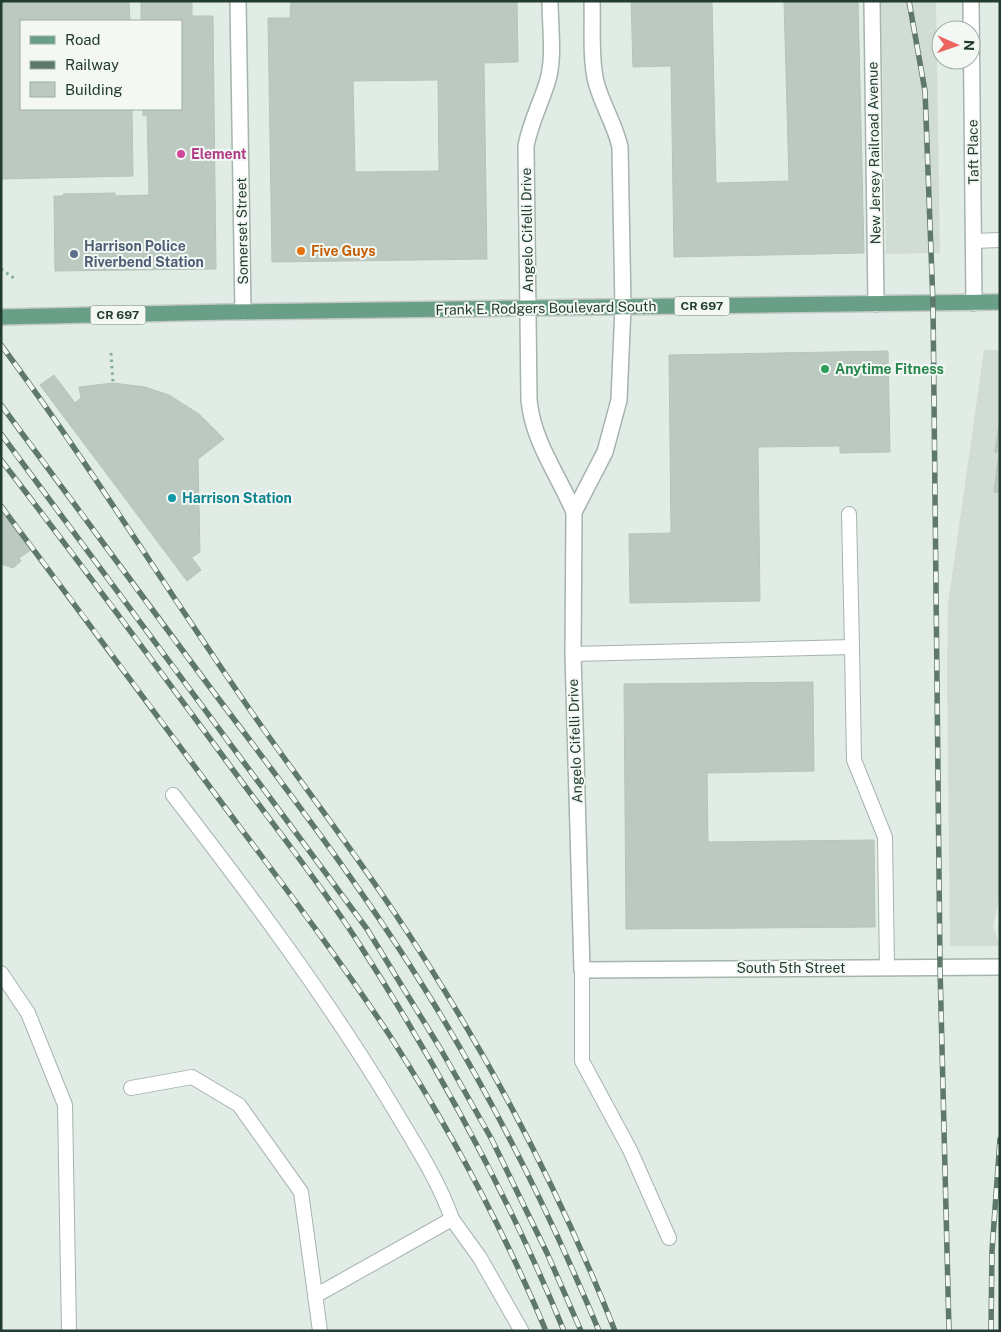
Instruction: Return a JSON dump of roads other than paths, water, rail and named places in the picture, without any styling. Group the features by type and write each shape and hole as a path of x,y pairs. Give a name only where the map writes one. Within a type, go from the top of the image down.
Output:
{"main road":[{"name":"Frank E. Rodgers Boulevard South","path":"1,317 1000,302"}],"street":[{"name":"Somerset Street","path":"236,312 238,1"},
{"name":"Angelo Cifelli Drive","path":"550,1 550,63 548,82 530,124 526,146 531,418 536,436 559,477 574,512 573,654 582,970"},
{"name":"Angelo Cifelli Drive","path":"574,512 605,452 614,423 622,367 623,307 620,148 617,131 595,78 592,1"},
{"name":"New Jersey Railroad Avenue","path":"872,1 876,304"},
{"name":"Taft Place","path":"971,1 974,303"},
{"name":"South 5th Street","path":"582,970 1000,966"}],"lane":[{"path":"974,241 1000,240"},
{"path":"849,514 854,760 885,837 887,967"},
{"path":"573,654 852,648"},
{"path":"173,795 248,892 367,1064 442,1191 452,1218 480,1258 521,1330"},
{"path":"582,970 582,1061 630,1150 669,1238"},
{"path":"1,973 28,1013 65,1105 69,1331"},
{"path":"132,1088 192,1077 239,1105 301,1192 320,1331"},
{"path":"315,1296 452,1218"}],"railway":[{"path":"909,1 925,91 933,304 940,967 949,1331"},
{"path":"1,345 67,437 255,717 394,912 458,1012 543,1168 615,1331"},
{"path":"1,405 322,838 405,958 455,1039 500,1120 542,1203 599,1331"},
{"path":"1,434 367,929 440,1048 491,1138 547,1253 581,1331"},
{"path":"1,460 299,858 356,939 414,1033 469,1130 519,1229 564,1331"},
{"path":"1,506 309,920 390,1036 434,1107 494,1217 546,1331"},
{"path":"991,1331 992,1251 1000,1139"}],"place":[{"name":"Element","path":"181,154"},
{"name":"Five Guys","path":"301,251"},
{"name":"Harrison Police Riverbend Station","path":"74,254"},
{"name":"Anytime Fitness","path":"825,369"},
{"name":"Harrison Station","path":"172,498"}]}
